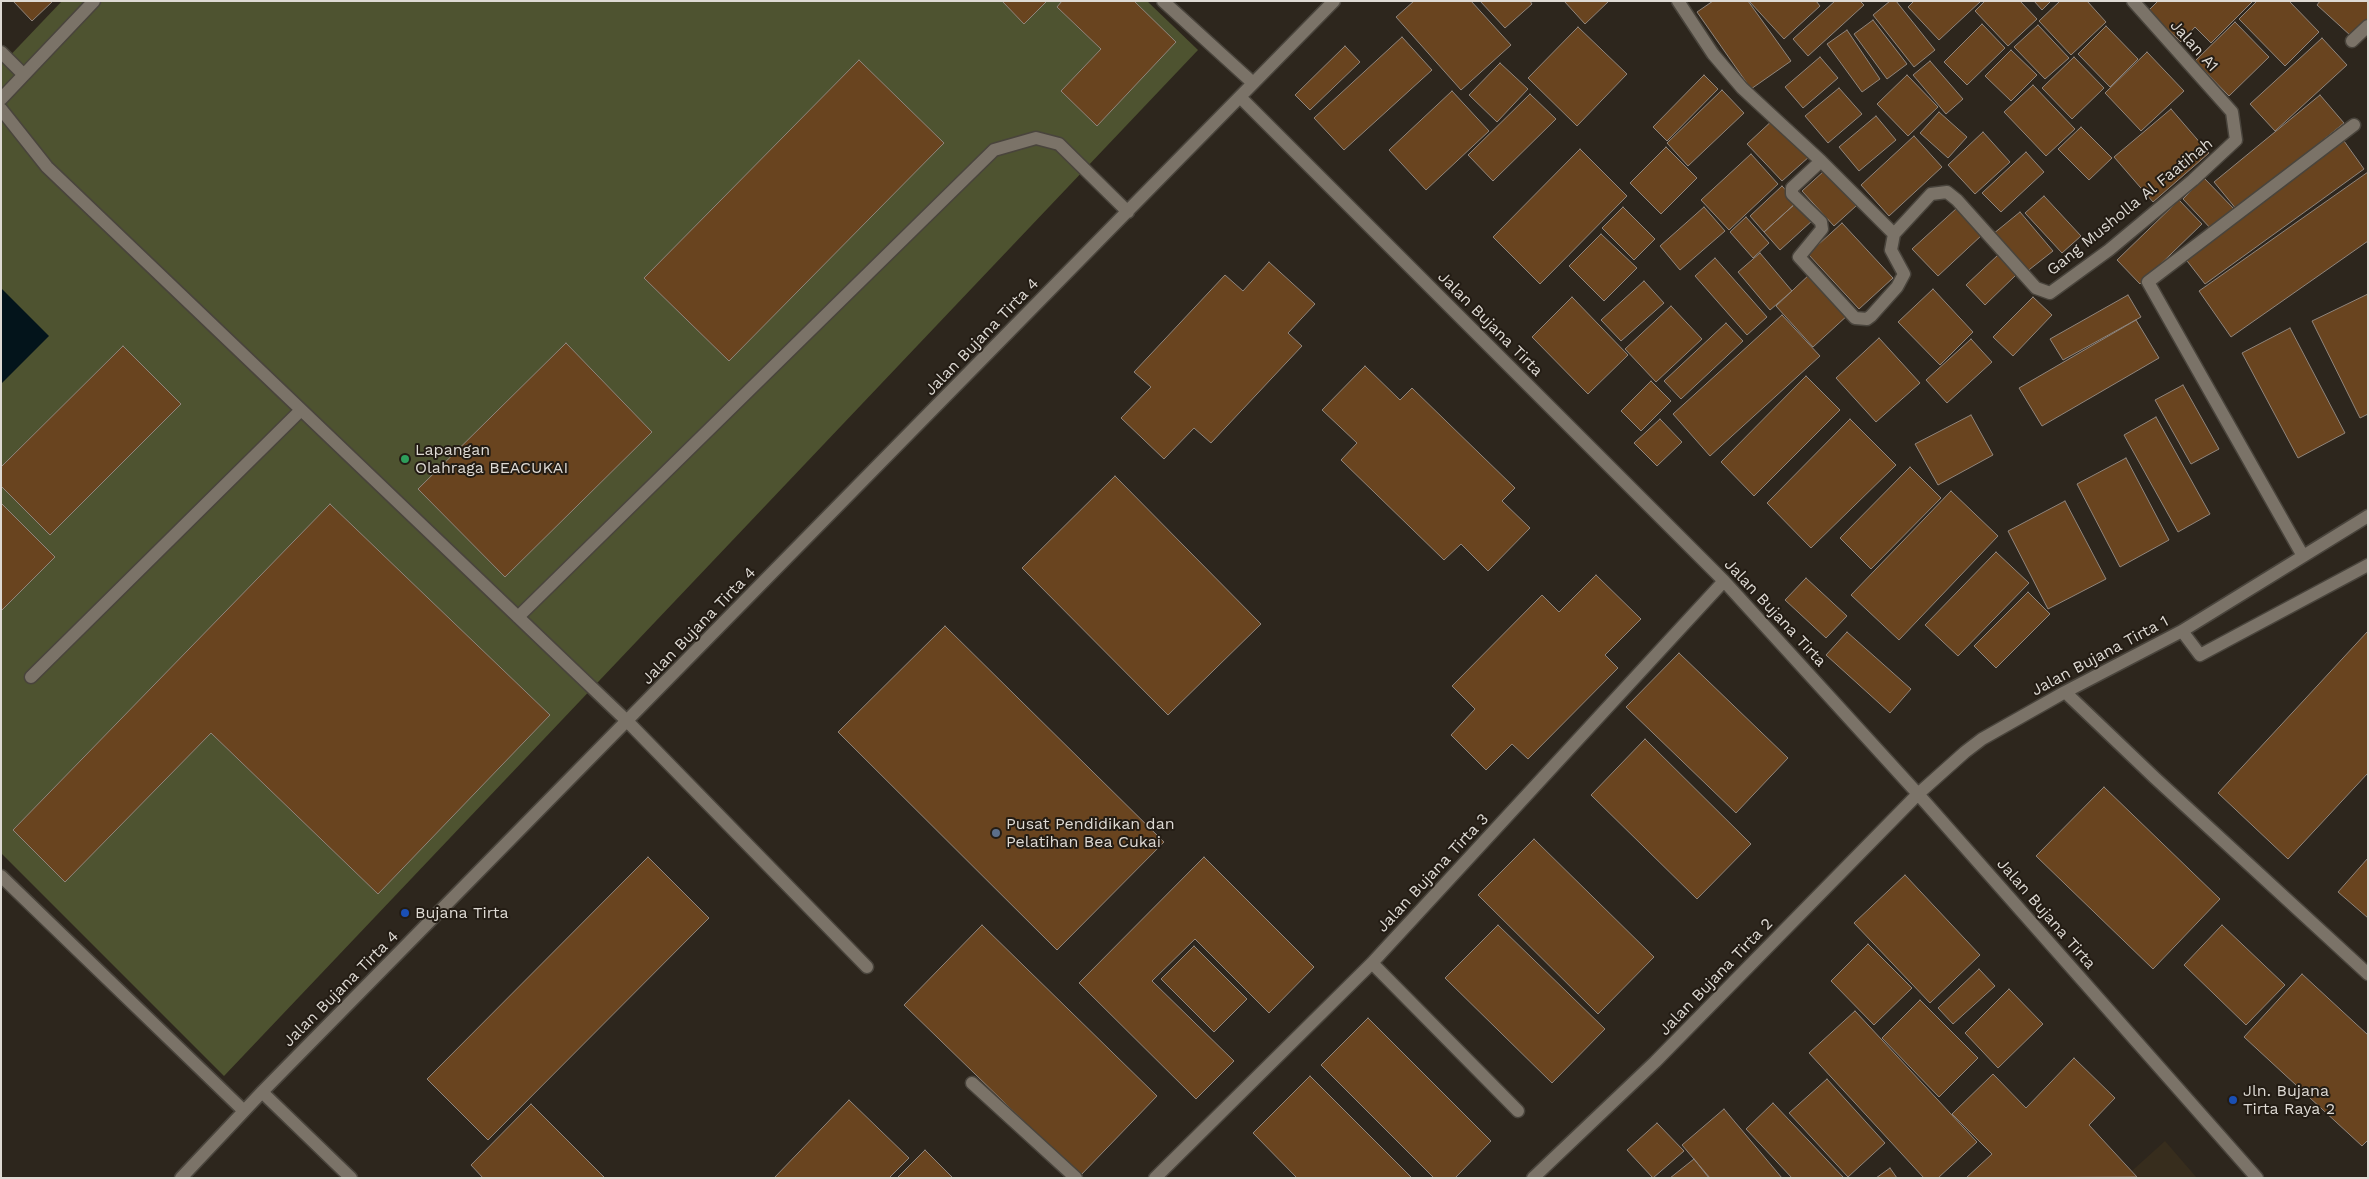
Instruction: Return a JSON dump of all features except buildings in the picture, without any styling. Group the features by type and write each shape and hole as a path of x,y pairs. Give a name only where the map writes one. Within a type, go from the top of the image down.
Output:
{"street":[{"path":"1,100 94,1"},
{"path":"1163,1 1253,83"},
{"name":"Jalan Bujana Tirta 4","path":"181,1178 262,1092 628,722 1334,1"},
{"path":"1678,1 1713,54 1742,88 1822,161 1894,234 1891,250 1904,274 1897,287 1871,316 1866,319 1855,318 1799,257 1822,229 1821,222 1792,194 1792,188 1822,161"},
{"name":"Jalan A1","path":"2133,1 2232,112"},
{"path":"2352,41 2368,26"},
{"path":"1,52 24,75"},
{"name":"Jalan Bujana Tirta","path":"1240,97 1724,581 1918,794 2258,1178"},
{"path":"1,109 47,167 628,722 867,968"},
{"name":"Gang Musholla Al Faatihah","path":"1894,234 1931,194 1947,192 1957,200 2036,288 2050,293 2109,250 2193,180 2236,140 2232,112"},
{"path":"2303,556 2148,282 2354,125"},
{"path":"518,617 994,150 1036,138 1059,144 1128,212"},
{"path":"31,677 301,410"},
{"name":"Jalan Bujana Tirta 1","path":"1918,794 1982,739 2182,631 2368,516"},
{"path":"2182,631 2200,655 2368,565"},
{"name":"Jalan Bujana Tirta 3","path":"1155,1178 1372,963 1724,581"},
{"path":"2066,692 2155,778 2368,974"},
{"name":"Jalan Bujana Tirta 2","path":"1533,1178 1656,1062 1918,794"},
{"path":"1,876 244,1111"},
{"path":"1372,963 1518,1111"},
{"path":"972,1083 1076,1178"},
{"path":"262,1092 351,1178"}],"shaded area":[{"path":"1,288 49,336 1,384"},
{"path":"2165,1141 2197,1178 2124,1178"}],"green space":[{"name":"Lapangan Olahraga BEACUKAI","path":"62,1 1147,1 1198,50 224,1076 1,853 1,65"}],"place":[{"name":"Lapangan Olahraga BEACUKAI","path":"405,459"},
{"name":"Pusat Pendidikan dan Pelatihan Bea Cukai","path":"996,833"},
{"name":"Bujana Tirta","path":"405,913"},
{"name":"Jln. Bujana Tirta Raya 2","path":"2233,1100"}]}
